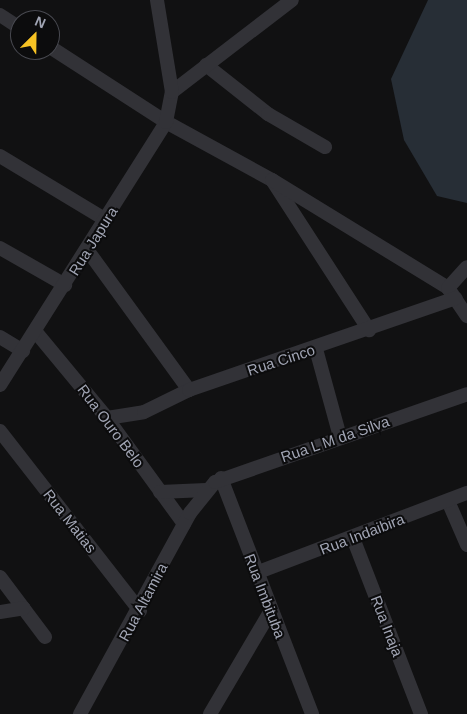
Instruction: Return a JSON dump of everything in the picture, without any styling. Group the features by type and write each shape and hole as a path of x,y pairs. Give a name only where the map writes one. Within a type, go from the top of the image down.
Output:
{"street":[{"path":"157,0 172,92 292,0"},
{"path":"60,53 166,122 272,180 452,293 467,316"},
{"path":"206,65 268,114 325,147"},
{"name":"Rua Japura","path":"0,385 88,251 166,122 172,92"},
{"path":"0,156 106,220"},
{"path":"272,180 369,330"},
{"path":"0,248 65,285"},
{"path":"88,251 189,390"},
{"path":"452,293 467,267"},
{"name":"Rua Cinco","path":"107,418 144,412 189,390 369,330 452,293"},
{"name":"Rua Ouro Belo","path":"36,331 107,418 184,524"},
{"path":"0,337 23,351"},
{"path":"316,349 340,437"},
{"name":"Rua L M da Silva","path":"206,490 221,478 467,394"},
{"name":"Rua Matias","path":"0,431 140,610"},
{"name":"Rua Imbituba","path":"221,478 270,612 312,714"},
{"path":"160,492 206,490"},
{"name":"Rua Altamira","path":"80,714 140,610 184,524 206,490"},
{"name":"Rua Indaibira","path":"256,573 353,538 467,493"},
{"path":"448,501 467,545"},
{"name":"Rua Inaja","path":"353,538 421,714"},
{"path":"3,587 24,608 45,636"},
{"path":"0,612 24,608"},
{"path":"210,714 270,612"}],"shaded area":[{"path":"428,0 467,0 467,203 437,196 404,140 391,79"}]}
